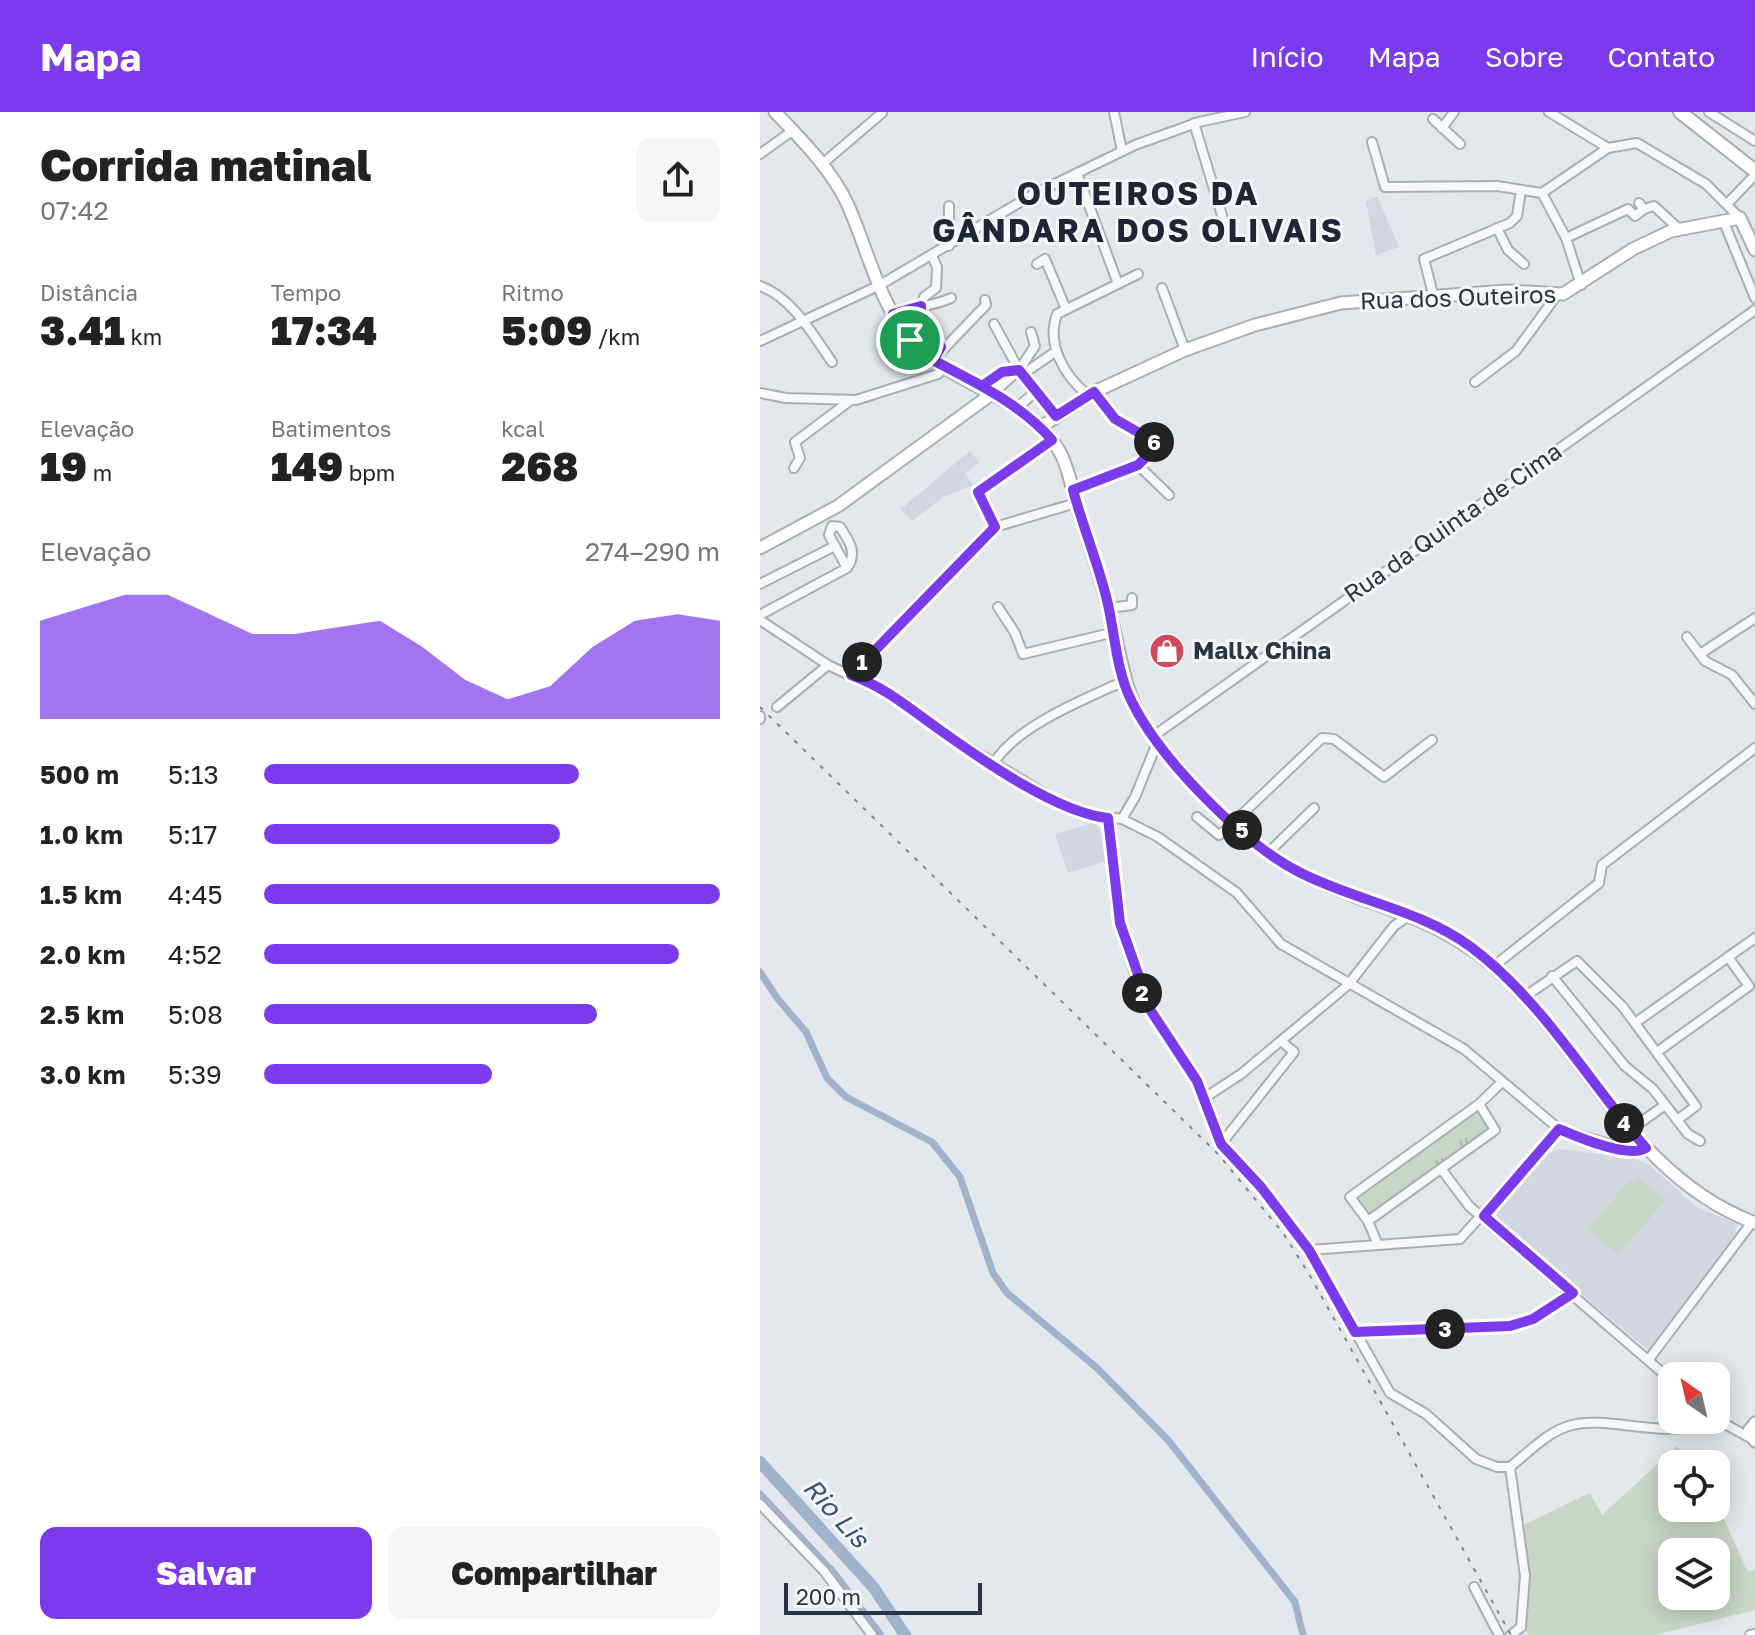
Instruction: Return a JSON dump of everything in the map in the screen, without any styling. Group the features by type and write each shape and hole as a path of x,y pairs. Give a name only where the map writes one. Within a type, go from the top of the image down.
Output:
{"main road":[{"path":"775,112 821,165 847,204 893,314 910,340 933,360 1016,409 1041,427 1052,440 1065,463 1109,608 1124,681 1155,740 1234,822 1269,852 1311,878 1410,914 1444,930 1494,966 1524,997 1646,1148 1689,1188 1737,1216 1754,1222"},
{"path":"1680,112 1752,170"},
{"path":"1740,218 1755,250"},
{"name":"Rua dos Outeiros","path":"1041,427 1091,393 1185,350 1333,304 1514,291 1557,295 1581,285 1633,249 1679,229 1740,218"},
{"path":"760,548 848,500 987,390"},
{"path":"1754,1424 1749,1431 1754,1441"}],"street":[{"path":"1114,112 1122,151"},
{"path":"760,341 880,285 1034,194 1122,151 1194,123 1245,112"},
{"path":"1442,128 1454,112"},
{"path":"1549,112 1608,148"},
{"path":"1709,112 1755,141"},
{"path":"821,165 882,113"},
{"path":"1433,119 1460,144"},
{"path":"1194,123 1224,222"},
{"path":"760,154 792,131"},
{"path":"1372,142 1385,187 1497,186 1542,193 1608,148 1629,143 1647,147 1706,184 1740,218"},
{"path":"1728,203 1752,170"},
{"path":"1077,173 1118,284"},
{"path":"1434,298 1425,257 1497,228 1517,216 1521,190"},
{"path":"1542,193 1566,238 1581,285"},
{"path":"949,206 949,246"},
{"path":"1566,238 1628,209 1635,216 1641,206 1654,206 1679,229"},
{"path":"1723,220 1755,298"},
{"path":"1497,228 1508,250 1524,264"},
{"path":"932,256 937,267 936,288 924,297 921,317 941,347"},
{"path":"1037,264 1045,259 1066,309"},
{"path":"1073,490 1138,465 1157,446 1115,419 1055,352 1053,323 1057,314 1138,274"},
{"path":"760,286 774,290 803,321 832,362"},
{"path":"1162,288 1185,350"},
{"path":"1475,382 1516,351 1557,295"},
{"path":"893,314 921,306 928,308 951,298"},
{"path":"933,360 941,347 986,305 985,300"},
{"name":"Rua da Quinta de Cima","path":"1155,740 1755,310"},
{"path":"994,324 1021,372 1056,416"},
{"path":"1021,372 1035,346 1031,332"},
{"path":"987,390 1055,352"},
{"path":"760,393 786,398 852,400 938,374 946,366"},
{"path":"1016,409 1037,390"},
{"path":"794,468 800,458 795,442 852,400"},
{"path":"995,527 978,492 1052,440"},
{"path":"1138,465 1169,495"},
{"path":"851,675 995,527 1076,503"},
{"path":"847,568 828,532 837,525 853,550 847,568 760,617 828,665 904,701 940,730 1058,802 1108,818 1122,819 1158,837 1222,881 1251,906 1281,944 1464,1049 1559,1129 1592,1142 1633,1151 1646,1148"},
{"path":"760,584 835,546"},
{"path":"1109,608 1132,605 1132,598"},
{"path":"998,607 1015,633 1023,654 1115,632"},
{"path":"1700,654 1755,618"},
{"path":"1687,637 1705,661 1732,675 1755,704"},
{"path":"777,707 828,665"},
{"path":"994,763 1003,750 1052,715 1124,681"},
{"path":"1234,822 1322,738 1334,739 1387,779 1432,740"},
{"path":"1122,819 1135,797 1155,740"},
{"path":"1494,966 1599,883 1602,865 1755,748"},
{"path":"1269,852 1314,808"},
{"path":"1197,817 1219,835 1227,829 1245,832"},
{"path":"1108,818 1116,907 1138,982 1160,1027 1206,1097 1221,1144 1261,1187 1309,1250 1390,1393 1435,1420 1476,1459 1497,1467 1510,1467 1549,1435 1573,1424 1658,1427"},
{"path":"1391,907 1394,926"},
{"path":"1206,1097 1281,1041 1348,985 1394,926 1405,922 1410,914"},
{"path":"1635,1023 1755,938"},
{"path":"1657,1052 1749,986 1728,957"},
{"path":"1524,997 1577,961 1635,1023 1696,1106 1677,1120"},
{"path":"1552,976 1625,1066 1647,1084 1688,1134 1700,1141"},
{"path":"1221,1144 1294,1052 1281,1041"},
{"path":"1378,1245 1368,1221 1350,1197 1479,1104 1502,1082"},
{"path":"1368,1221 1496,1129 1479,1104"},
{"path":"1630,1130 1665,1105"},
{"path":"1309,1250 1460,1239 1484,1216 1559,1129"},
{"path":"1442,1170 1469,1206 1658,1368"},
{"path":"1649,1359 1754,1222"},
{"path":"1355,1332 1510,1326 1533,1319 1573,1293"},
{"path":"1731,1429 1754,1424"},
{"path":"1731,1429 1754,1441"},
{"path":"1510,1467 1525,1576 1523,1631 1511,1635"},
{"path":"760,1504 824,1571 872,1635"},
{"path":"1474,1587 1499,1635"}],"shaded area":[{"path":"1377,196 1399,247 1376,255 1366,202"},
{"path":"970,451 979,462 965,473 973,485 943,497 912,521 901,509"},
{"path":"1095,822 1104,837 1106,861 1068,873 1055,834"},
{"path":"1559,1149 1633,1158 1649,1165 1697,1207 1735,1223 1737,1238 1727,1245 1650,1352 1499,1225 1495,1210 1545,1155"}],"green space":[{"path":"1480,1109 1491,1129 1368,1216 1355,1201 1356,1196"},
{"path":"1639,1178 1665,1201 1618,1254 1587,1230 1630,1180 1634,1183"},
{"path":"1658,1463 1658,1522 1725,1522 1747,1571 1755,1570 1755,1610 1655,1635 1529,1635 1523,1626 1521,1526 1590,1493 1602,1515"}],"waterway":[{"path":"760,972 806,1032 827,1078 846,1097 932,1142 960,1177 993,1273 1007,1293 1097,1368 1168,1440 1295,1602 1303,1635"},
{"name":"Rio Lis","path":"760,1462 874,1588 905,1635"},
{"path":"760,1494 835,1574 881,1635"}],"railway":[{"path":"760,707 1218,1154 1283,1233 1511,1635"}],"place":[{"name":"Mallx China","path":"1167,651"}],"district":[{"name":"OUTEIROS DA GÂNDARA DOS OLIVAIS","path":"1138,212"}],"route":[{"path":"910,340 893,314 915,305 921,306 921,317 941,347 933,360 946,366 982,386 1002,372 1019,370 1056,416 1094,392 1115,419 1155,442 1157,446 1138,465 1118,470 1073,490 1097,560 1121,670 1131,700 1152,737 1168,756 1202,792 1276,857 1330,885 1425,920 1494,966 1524,997 1646,1148 1633,1151 1592,1142 1559,1129 1484,1216 1573,1293 1533,1319 1510,1326 1355,1332 1309,1250 1261,1187 1221,1144 1206,1097 1151,1011 1126,945 1116,907 1108,818 1089,815 1038,792 940,730 904,701 869,681 851,675 995,527 978,492 1052,440 1021,412 982,386 933,360 910,340"}]}
